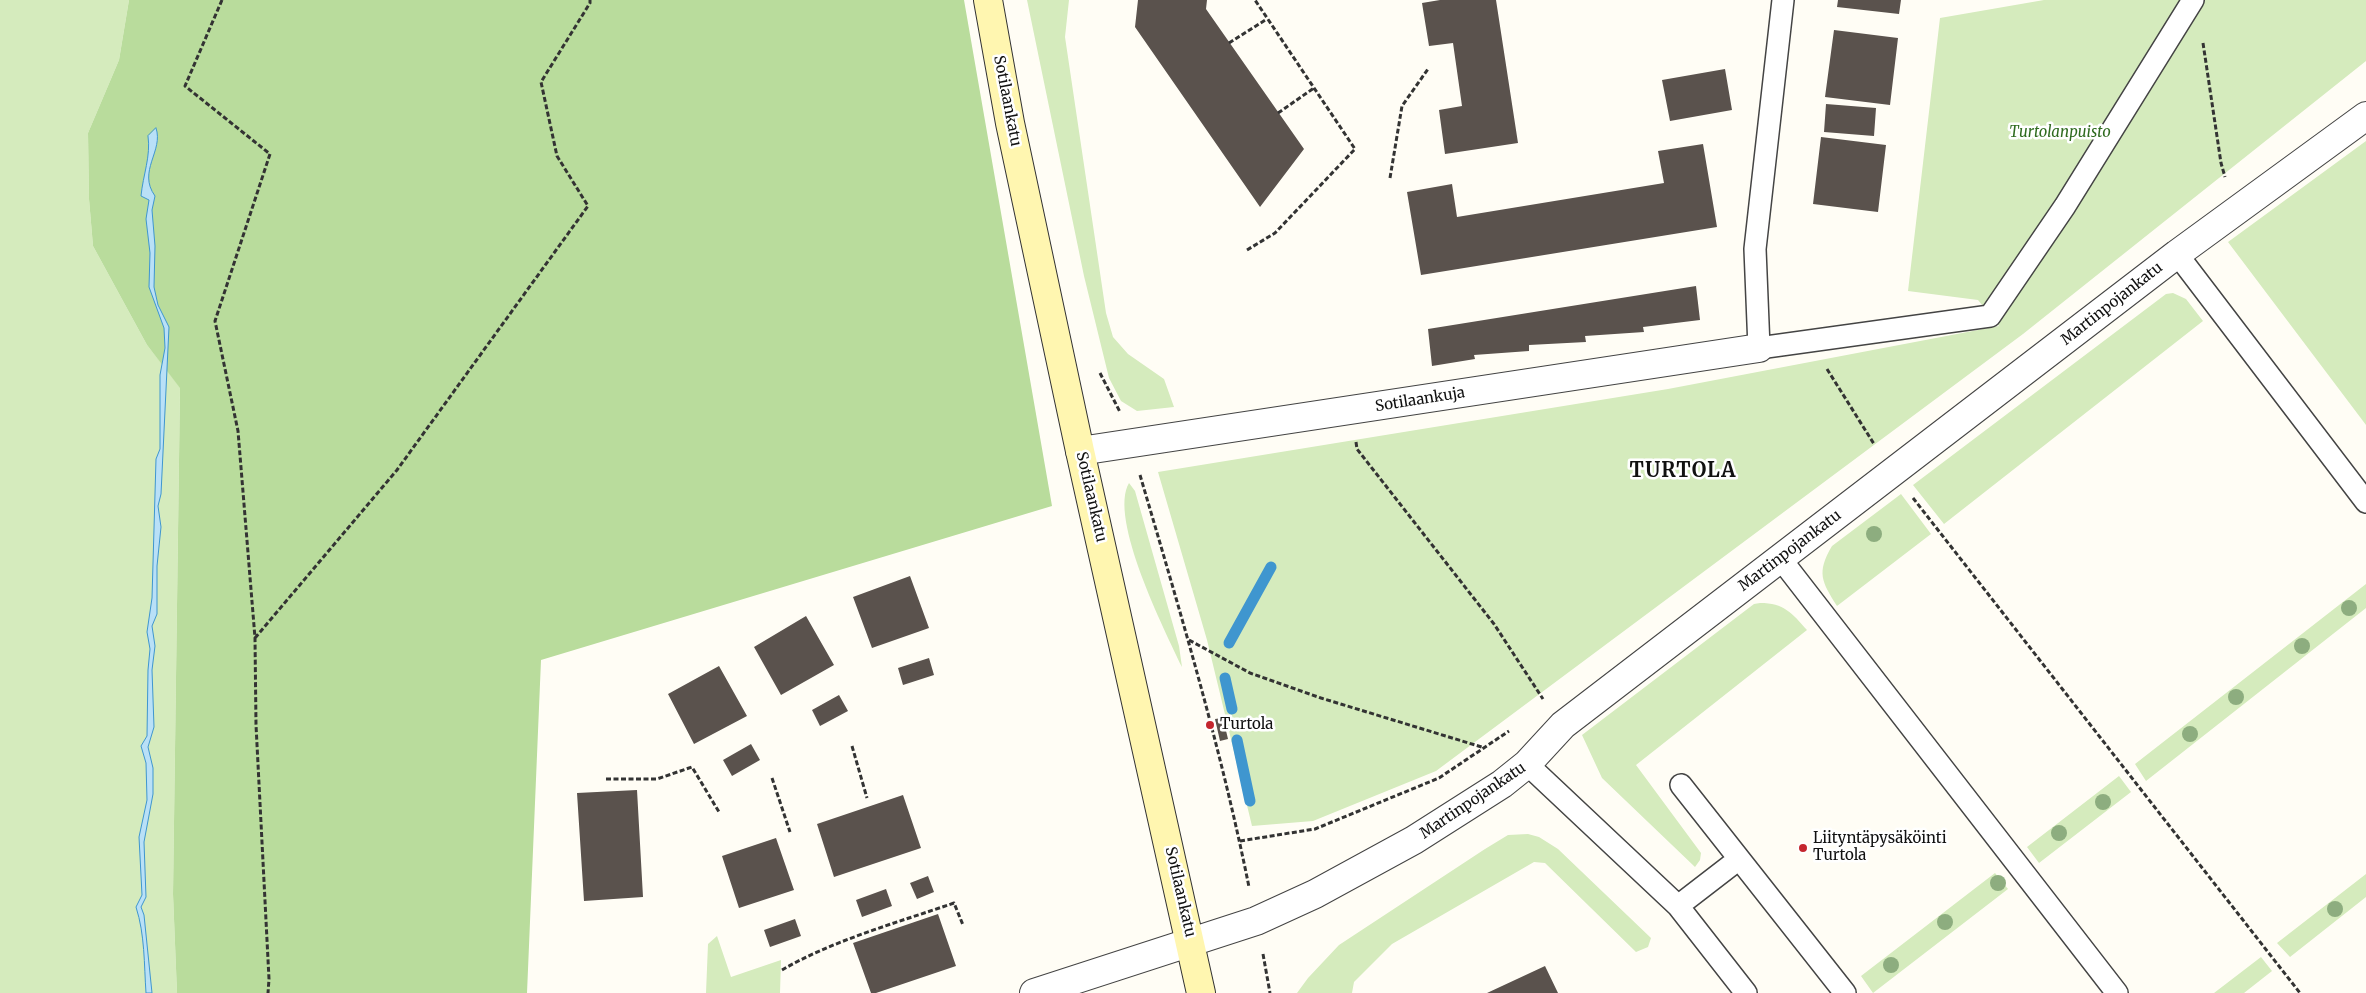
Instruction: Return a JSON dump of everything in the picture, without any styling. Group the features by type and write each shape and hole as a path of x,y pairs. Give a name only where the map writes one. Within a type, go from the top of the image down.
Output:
{"main road":[{"name":"Sotilaankatu","path":"988,0 1010,124 1080,451 1192,942 1201,993"}],"street":[{"name":"Martinpojankatu","path":"1034,993 1256,921 1308,898 1414,840 1502,784 1527,764 1563,725 2177,254 2366,116"},
{"name":"Sotilaankuja","path":"1080,451 1759,348"}],"lane":[{"path":"1783,0 1755,249 1759,348 1990,316 2065,206 2192,0"},
{"path":"2177,254 2366,502"},
{"path":"1780,558 2117,993"},
{"path":"1527,764 1678,906 1746,993"},
{"path":"1681,785 1845,993"},
{"path":"1678,906 1739,859"}],"path":[{"path":"222,0 185,86 270,154 216,321 238,431 255,638 256,726 269,980 268,993"},
{"path":"255,638 397,470 588,206 557,156 541,82 590,3 590,0"},
{"path":"1247,250 1275,233 1355,149 1255,0"},
{"path":"1230,43 1267,19"},
{"path":"2202,38 2220,163 2226,179"},
{"path":"1390,178 1402,106 1428,69"},
{"path":"1278,113 1314,88"},
{"path":"1809,341 1878,452"},
{"path":"1098,366 1124,420 1189,640 1240,840 1270,993"},
{"path":"1349,411 1357,449 1494,624 1547,704"},
{"path":"1909,492 2300,993"},
{"path":"1189,640 1250,673 1321,698 1485,748"},
{"path":"1240,840 1315,829 1439,778 1516,726"},
{"path":"852,746 867,798"},
{"path":"606,779 657,779 692,767 719,812"},
{"path":"772,778 790,832"},
{"path":"782,970 794,963 846,942 954,903 964,925"}],"green space":[{"path":"0,0 129,0 119,60 88,133 89,199 93,246 147,345 180,387 173,894 177,993 0,993"},
{"path":"129,0 964,0 1052,506 541,660 527,993 177,993 173,894 180,388 147,345 93,246 89,199 88,133 119,60"},
{"path":"1027,0 1069,0 1065,37 1106,313 1113,337 1128,354 1164,379 1174,407 1137,411 1121,401 1109,378 1084,276"},
{"name":"Turtolanpuisto","path":"2044,0 2366,0 2366,61 2023,334 1436,771 1313,821 1252,826 1207,640 1158,472 1668,389 1999,326 1978,300 1908,291 1940,18"},
{"path":"2366,141 2366,425 2228,242"},
{"path":"2173,293 2186,299 2203,321 1944,524 1913,485 2166,294"},
{"path":"1129,483 1135,491 1179,646 1182,667 1152,602 1132,547 1126,521 1125,499"},
{"path":"1901,494 1931,534 1837,606 1823,577 1824,563 1832,546"},
{"path":"2366,584 2366,608 2146,781 2135,764"},
{"path":"1768,603 1787,610 1807,630 1636,765 1701,853 1700,860 1695,867 1602,778 1582,735 1754,604"},
{"path":"2119,776 2131,792 2039,863 2027,847"},
{"path":"1528,834 1539,837 1558,849 1651,938 1648,947 1636,952 1545,863 1534,862 1392,944 1354,982 1352,993 1297,993 1308,978 1339,945 1508,835"},
{"path":"1995,873 2008,889 1873,993 1861,976"},
{"path":"2366,874 2366,897 2290,957 2277,943"},
{"path":"717,936 731,977 781,960 780,993 706,993 708,944"},
{"path":"2261,957 2272,971 2244,993 2214,993"}],"water":[{"path":"156,128 157,145 149,178 150,187 155,196 152,210 155,246 154,287 158,305 169,327 161,494 158,506 161,527 157,566 157,614 152,626 155,646 152,670 154,727 148,747 153,768 153,794 144,842 146,897 141,907 144,915 152,993 146,993 143,939 136,907 142,895 139,837 147,800 146,763 141,746 147,736 150,649 147,632 152,598 156,459 160,449 160,375 165,348 164,328 149,287 150,253 146,219 149,200 141,196 148,158 148,136"}],"building":[{"path":"1138,0 1207,0 1206,9 1304,149 1260,207 1135,27"},
{"path":"1440,0 1496,0 1518,143 1445,154 1439,110 1462,106 1453,43 1429,46 1422,3"},
{"path":"1838,0 1901,0 1899,14 1837,7"},
{"path":"1834,30 1898,38 1890,105 1825,97"},
{"path":"1725,69 1732,110 1670,121 1662,80"},
{"path":"1826,104 1876,108 1874,136 1824,132"},
{"path":"1821,137 1886,145 1878,212 1813,204"},
{"path":"1703,144 1717,227 1421,275 1407,192 1452,184 1457,217 1664,183 1658,151"},
{"path":"1696,286 1700,320 1643,327 1644,332 1585,336 1586,342 1529,345 1529,351 1474,355 1475,359 1432,366 1428,329"},
{"path":"910,576 929,628 872,648 853,597"},
{"path":"806,616 834,665 781,695 754,647"},
{"path":"929,658 934,675 903,685 898,668"},
{"path":"719,666 747,716 694,744 668,694"},
{"path":"839,695 848,711 820,726 812,710"},
{"path":"1223,718 1228,739 1220,741 1215,719"},
{"path":"751,744 760,760 732,776 723,760"},
{"path":"637,790 643,897 584,901 577,793"},
{"path":"903,795 921,848 834,877 817,824"},
{"path":"776,838 794,890 739,908 722,856"},
{"path":"928,876 934,892 917,899 910,883"},
{"path":"886,889 892,906 862,917 856,900"},
{"path":"938,914 956,966 876,993 871,993 853,943"},
{"path":"795,919 801,936 770,947 764,930"},
{"path":"1545,966 1558,993 1487,993"}],"waterway":[{"path":"1229,643 1271,567"},
{"path":"1225,678 1232,709"},
{"path":"1237,740 1250,801"}],"place":[{"name":"Turtola","path":"1210,725"},
{"name":"Liityntäpysäköinti Turtola","path":"1803,848"}],"district":[{"name":"TURTOLA","path":"1683,471"}]}
